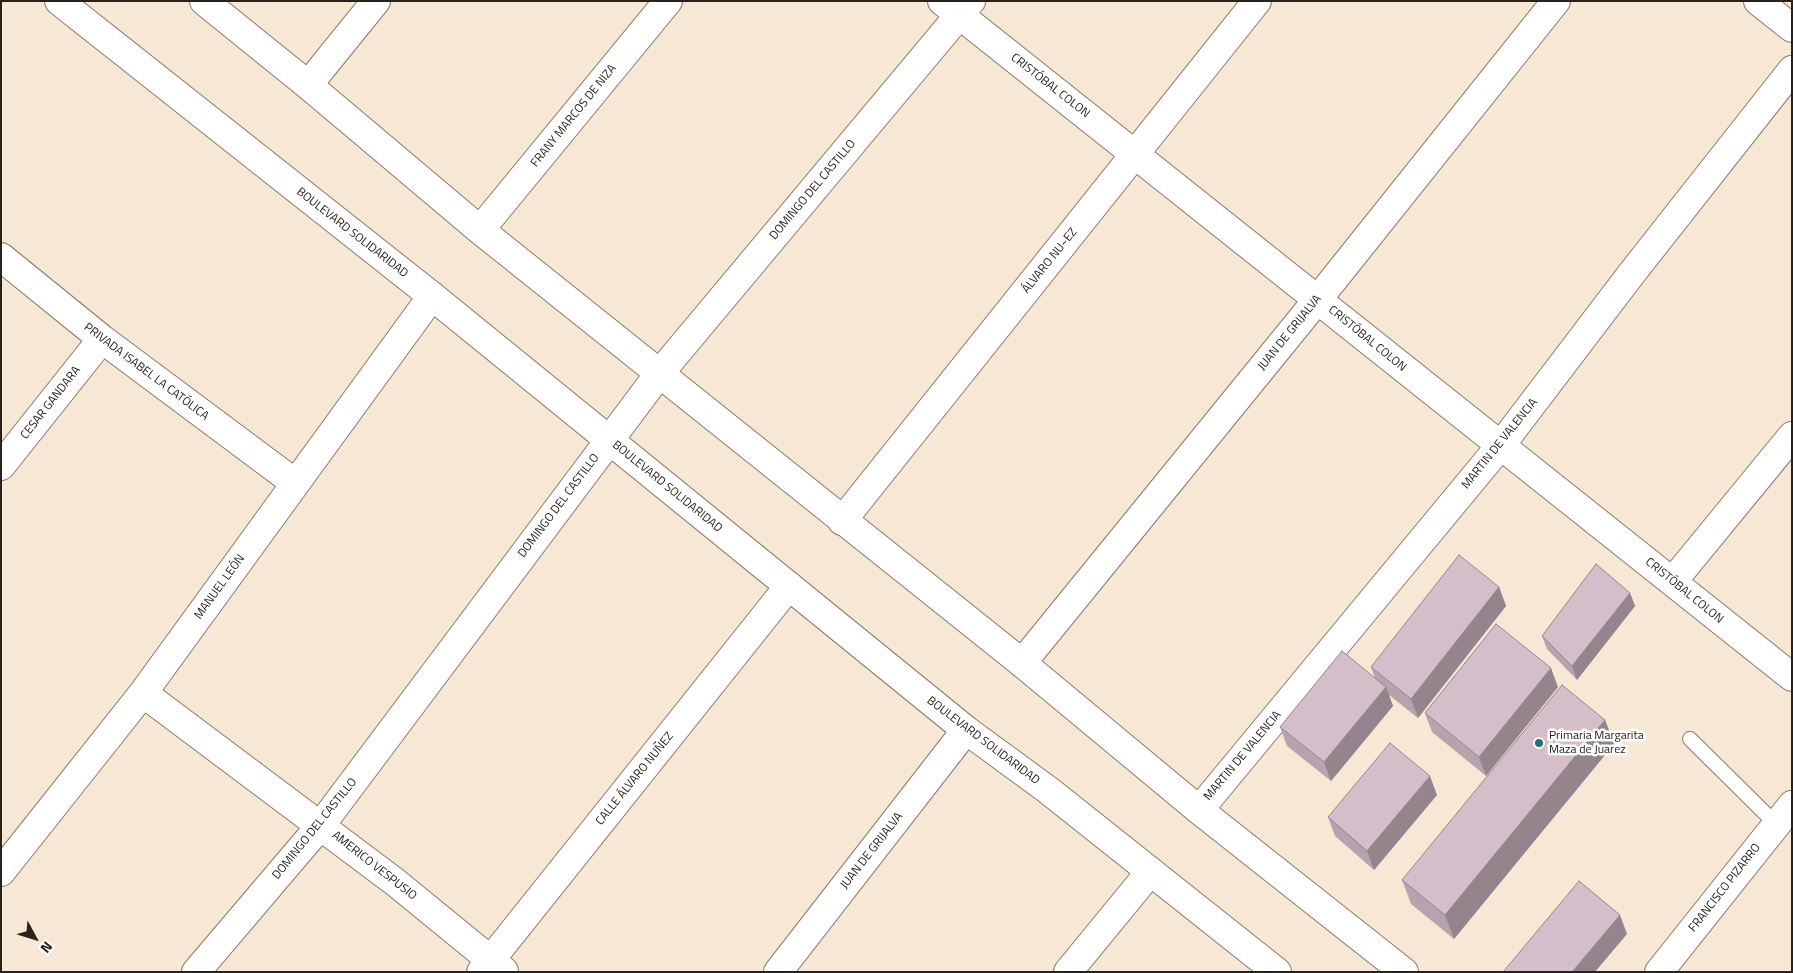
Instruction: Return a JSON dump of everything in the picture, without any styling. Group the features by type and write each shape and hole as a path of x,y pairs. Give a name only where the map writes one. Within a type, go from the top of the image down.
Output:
{"street":[{"name":"BOULEVARD SOLIDARIDAD","path":"59,1 432,296 966,730 1048,790 1277,972"},
{"path":"204,1 308,85 480,230 1022,663 1199,810 1404,972"},
{"path":"308,85 376,1"},
{"name":"FRANY MARCOS DE NIZA","path":"480,230 668,1"},
{"name":"ÁLVARO NU~EZ","path":"842,521 1257,1"},
{"name":"JUAN DE GRIJALVA","path":"1022,663 1318,299 1556,1"},
{"path":"1758,1 1792,28"},
{"name":"CRISTÓBAL COLON","path":"958,6 1136,154 1792,677"},
{"name":"DOMINGO DEL CASTILLO","path":"196,972 320,825 659,374 958,6"},
{"name":"MARTIN DE VALENCIA","path":"1199,810 1501,445 1632,273 1792,70"},
{"name":"PRIVADA ISABEL LA CATÓLICA","path":"1,257 102,339 295,483"},
{"name":"MANUEL LEÓN","path":"1,872 143,693 432,296"},
{"name":"CESAR GANDARA","path":"1,466 102,339"},
{"path":"1673,581 1792,436"},
{"name":"CALLE ÁLVARO NUÑEZ","path":"493,968 789,586"},
{"name":"AMERICO VESPUSIO","path":"143,693 395,882 493,968"},
{"name":"JUAN DE GRIJALVA","path":"778,972 966,730"},
{"name":"FRANCISCO PIZARRO","path":"1659,972 1784,814"},
{"path":"1068,972 1150,872"}],"lane":[{"path":"1690,739 1784,814"}],"building":[{"path":"1459,555 1499,587 1411,699 1371,667"},
{"path":"1596,564 1630,593 1572,666 1542,636"},
{"path":"1496,624 1551,668 1479,757 1425,713"},
{"path":"1342,651 1386,687 1324,762 1280,727"},
{"path":"1562,685 1605,720 1445,915 1402,880"},
{"path":"1390,743 1430,776 1367,851 1328,817"},
{"path":"1579,881 1620,915 1572,972 1503,972"}],"place":[{"name":"Primaria Margarita Maza de Juarez","path":"1539,743"}]}
